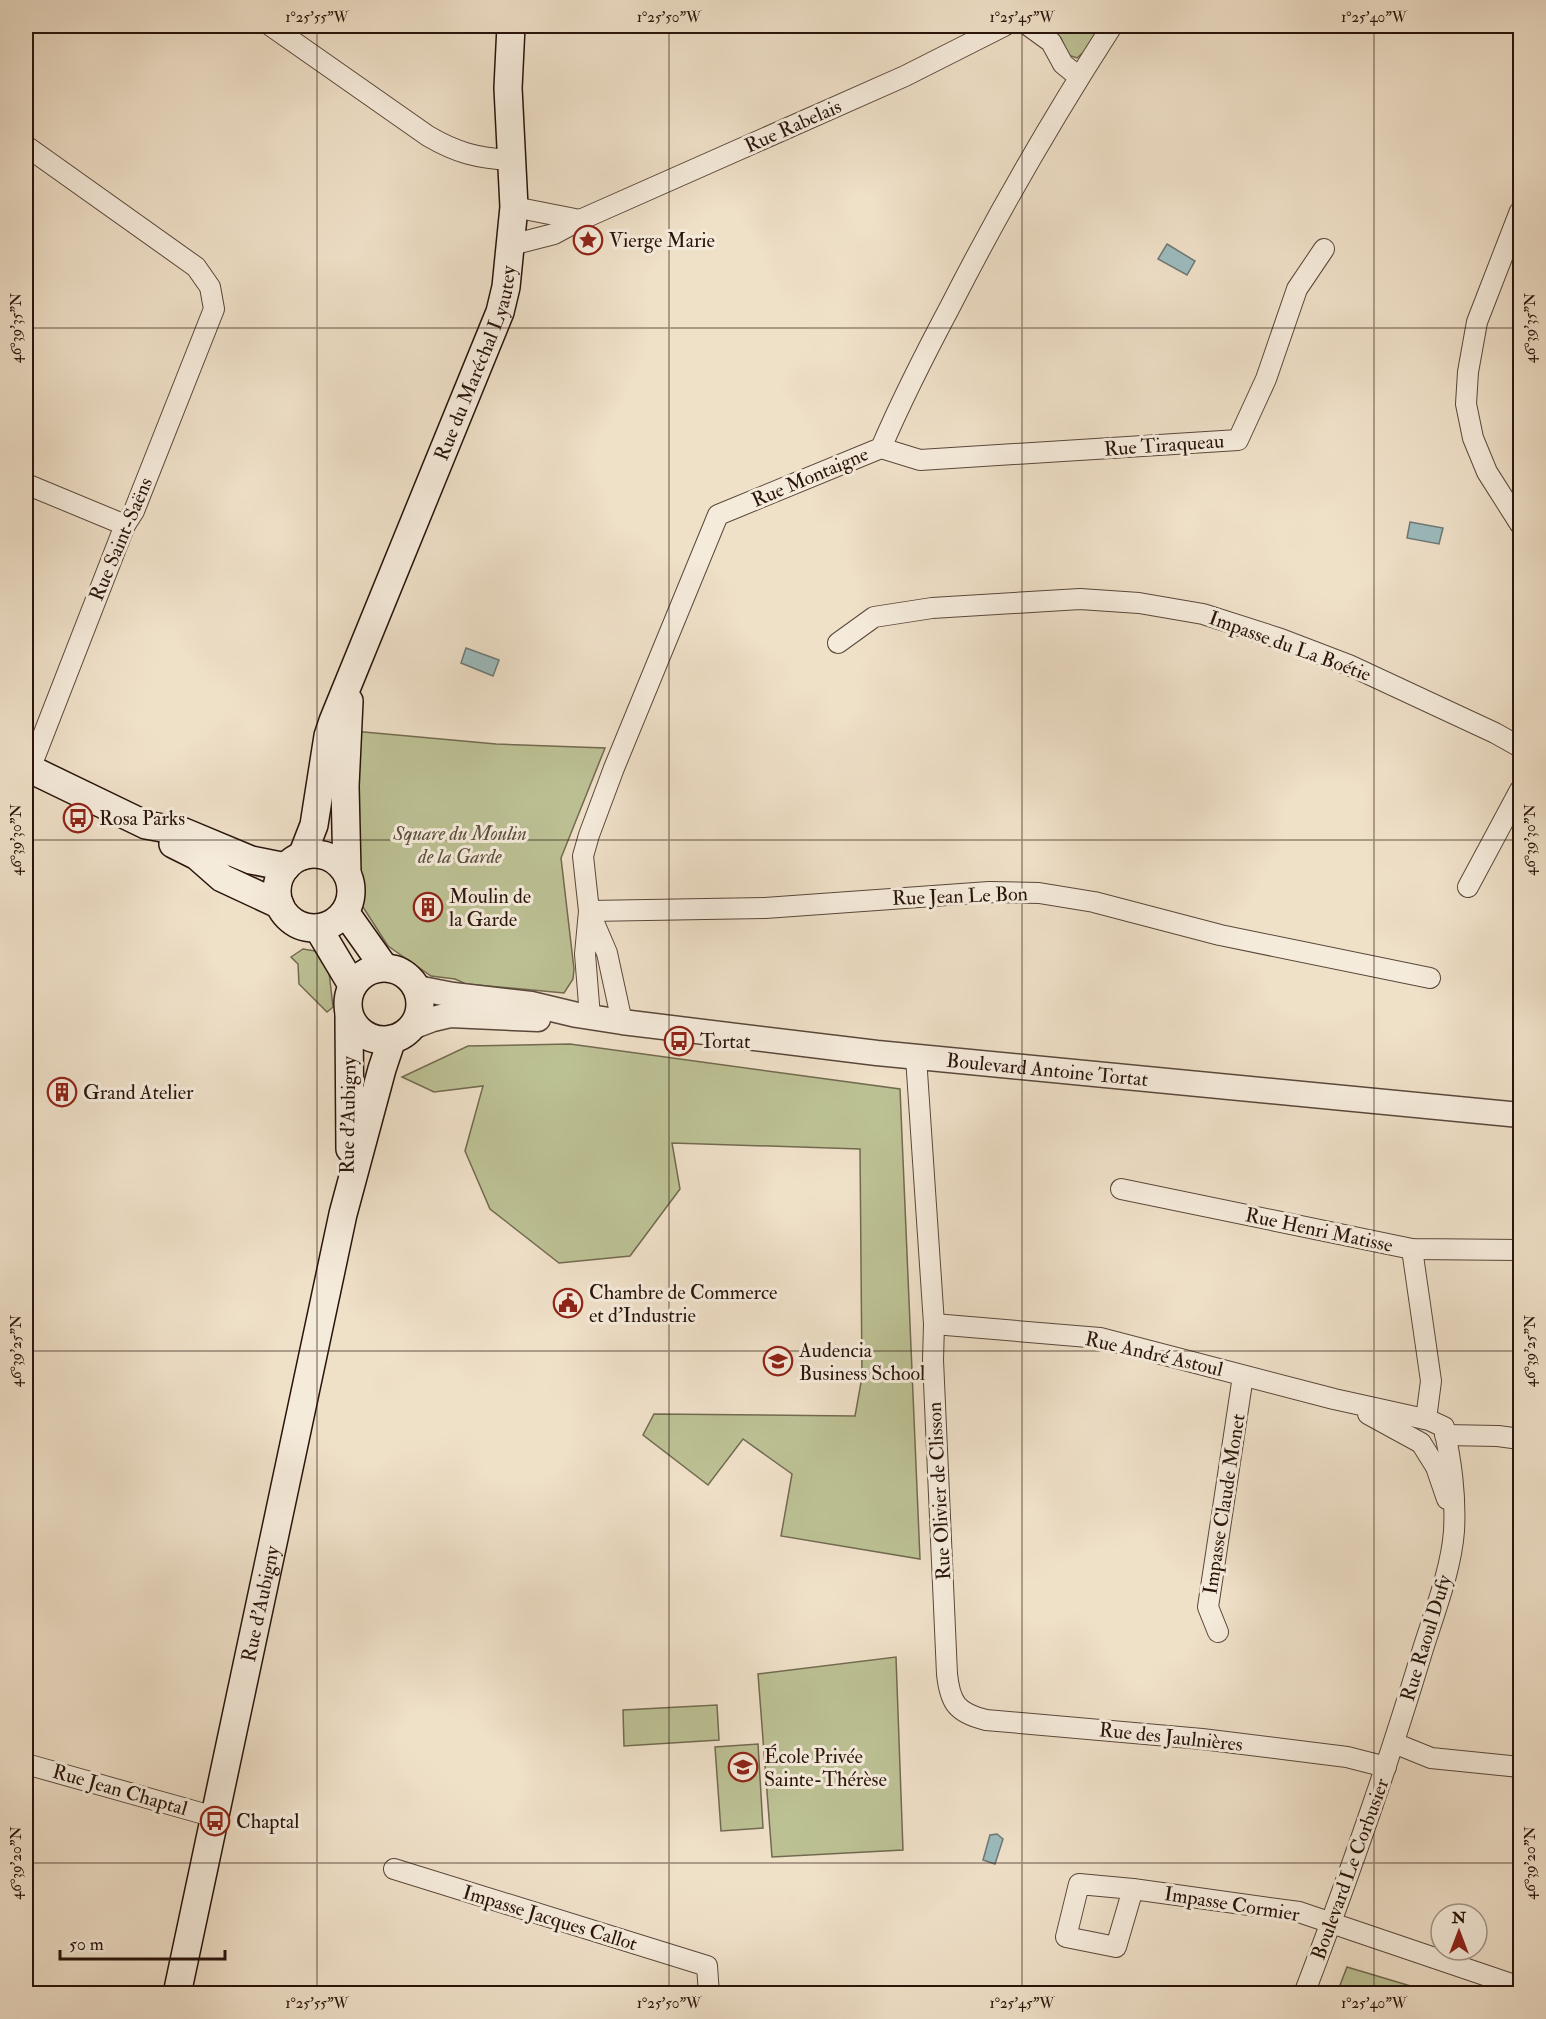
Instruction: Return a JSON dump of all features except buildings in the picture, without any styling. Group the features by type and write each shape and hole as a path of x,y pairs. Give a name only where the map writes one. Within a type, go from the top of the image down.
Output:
{"main road":[{"name":"Rue du Maréchal Lyautey","path":"294,862 314,825 328,736 500,312 506,287 514,207 508,88 511,26"},
{"name":"Rue du Maréchal Lyautey","path":"347,873 345,786 350,683"},
{"path":"28,768 146,825 161,838 197,856 222,878 280,905"},
{"path":"146,825 184,832 251,860 294,862 312,854 332,859 347,873 351,893 345,912 338,920 318,928 305,927 286,915 280,905 278,885 294,862"},
{"path":"345,912 384,967"},
{"path":"318,928 352,985"},
{"path":"384,967 401,971 410,978 417,988 421,1001 419,1015 402,1033 383,1040 366,1035 359,1030 349,1015 348,1000 352,985 366,972 384,967"},
{"name":"Rue d'Aubigny","path":"343,1214 351,1141 349,1015"},
{"name":"Rue d'Aubigny","path":"177,1994 343,1214 382,1069 402,1033"}],"street":[{"path":"271,26 428,136 452,150 486,159 511,160"},
{"name":"Rue Rabelais","path":"511,245 554,234 580,220 905,76 1004,26"},
{"path":"1029,26 1051,42 1063,64 1079,77"},
{"name":"Rue Montaigne","path":"583,1016 585,954 590,911 583,856 614,768 718,515 881,448 907,388 985,239 1079,77 1112,26"},
{"name":"Rue Saint-Saëns","path":"26,146 196,267 210,287 214,309 28,768"},
{"path":"514,207 580,220"},
{"path":"1521,211 1477,322 1468,372 1466,404 1473,438 1487,472 1521,524"},
{"name":"Rue Tiraqueau","path":"881,448 920,460 1238,440 1266,379 1297,289 1324,249"},
{"path":"26,484 125,525"},
{"name":"Impasse du La Boétie","path":"838,643 874,616 932,608 1080,599 1139,603 1203,614 1281,639 1349,665 1521,747"},
{"path":"1468,886 1521,790"},
{"name":"Rue Jean Le Bon","path":"590,911 765,908 989,892 1039,893 1094,902 1220,935 1430,978"},
{"name":"Rue Montaigne","path":"590,911 608,953 622,1022"},
{"name":"Boulevard Antoine Tortat","path":"417,988 453,995 531,1004 622,1022 916,1057 1521,1115"},
{"name":"Boulevard Antoine Tortat","path":"402,1033 433,1019 450,1015 530,1020 583,1016"},
{"name":"Rue Olivier de Clisson","path":"916,1057 934,1324 933,1360 947,1674 949,1692 957,1707"},
{"name":"Rue Henri Matisse","path":"1121,1189 1412,1249 1521,1250"},
{"name":"Rue Raoul Dufy","path":"1394,1743 1448,1566 1454,1531 1453,1470 1438,1427 1412,1249"},
{"name":"Rue André Astoul","path":"934,1324 1100,1338 1438,1427 1521,1439"},
{"name":"Impasse Claude Monet","path":"1218,1632 1208,1606 1243,1376"},
{"name":"Rue André Astoul","path":"1334,1399 1383,1420 1421,1443"},
{"name":"Rue Raoul Dufy","path":"1421,1443 1439,1476 1454,1531"},
{"name":"Rue des Jaulnières","path":"957,1707 969,1716 986,1720 1202,1739 1347,1757 1386,1767"},
{"path":"1394,1743 1431,1758 1521,1767"},
{"name":"Boulevard Le Corbusier","path":"1304,1994 1394,1743"},
{"name":"Rue Jean Chaptal","path":"26,1764 215,1817"},
{"name":"Impasse Jacques Callot","path":"394,1869 707,1966 709,1994"},
{"name":"Impasse Cormier","path":"1133,1889 1299,1912 1521,1987"}],"green space":[{"path":"1044,26 1100,26 1086,50 1077,58 1068,55 1061,38"},
{"name":"Square du Moulin de la Garde","path":"353,731 496,744 605,748 561,858 574,969 573,979 564,993 466,984 455,979 431,976 388,946 361,904 362,881 356,852"},
{"path":"303,949 315,951 329,972 333,1007 327,1012 299,984 298,964 291,957"},
{"path":"570,1044 900,1089 920,1559 781,1536 792,1474 743,1439 708,1485 643,1435 654,1414 855,1416 862,1377 860,1149 672,1143 680,1189 630,1256 559,1263 490,1209 465,1151 483,1086 434,1092 402,1077 468,1046"},
{"path":"896,1657 903,1850 772,1857 758,1674"},
{"path":"717,1705 719,1740 624,1746 623,1710"},
{"path":"758,1744 763,1828 721,1831 715,1747"},
{"path":"1347,1967 1434,1993 1337,1993"}],"water":[{"path":"1167,244 1195,261 1187,275 1158,259"},
{"path":"1410,522 1443,528 1439,544 1407,538"},
{"path":"466,648 499,660 493,676 461,663"},
{"path":"997,1834 1003,1839 995,1864 983,1860 990,1835"}],"place":[{"name":"Vierge Marie","path":"588,240"},
{"name":"Rosa Parks","path":"78,818"},
{"name":"Moulin de la Garde","path":"428,907"},
{"name":"Tortat","path":"679,1041"},
{"name":"Grand Atelier","path":"62,1092"},
{"name":"Chambre de Commerce et d'Industrie","path":"568,1303"},
{"name":"Audencia Business School","path":"778,1361"},
{"name":"École Privée Sainte-Thérèse","path":"743,1767"},
{"name":"Chaptal","path":"215,1821"}]}
